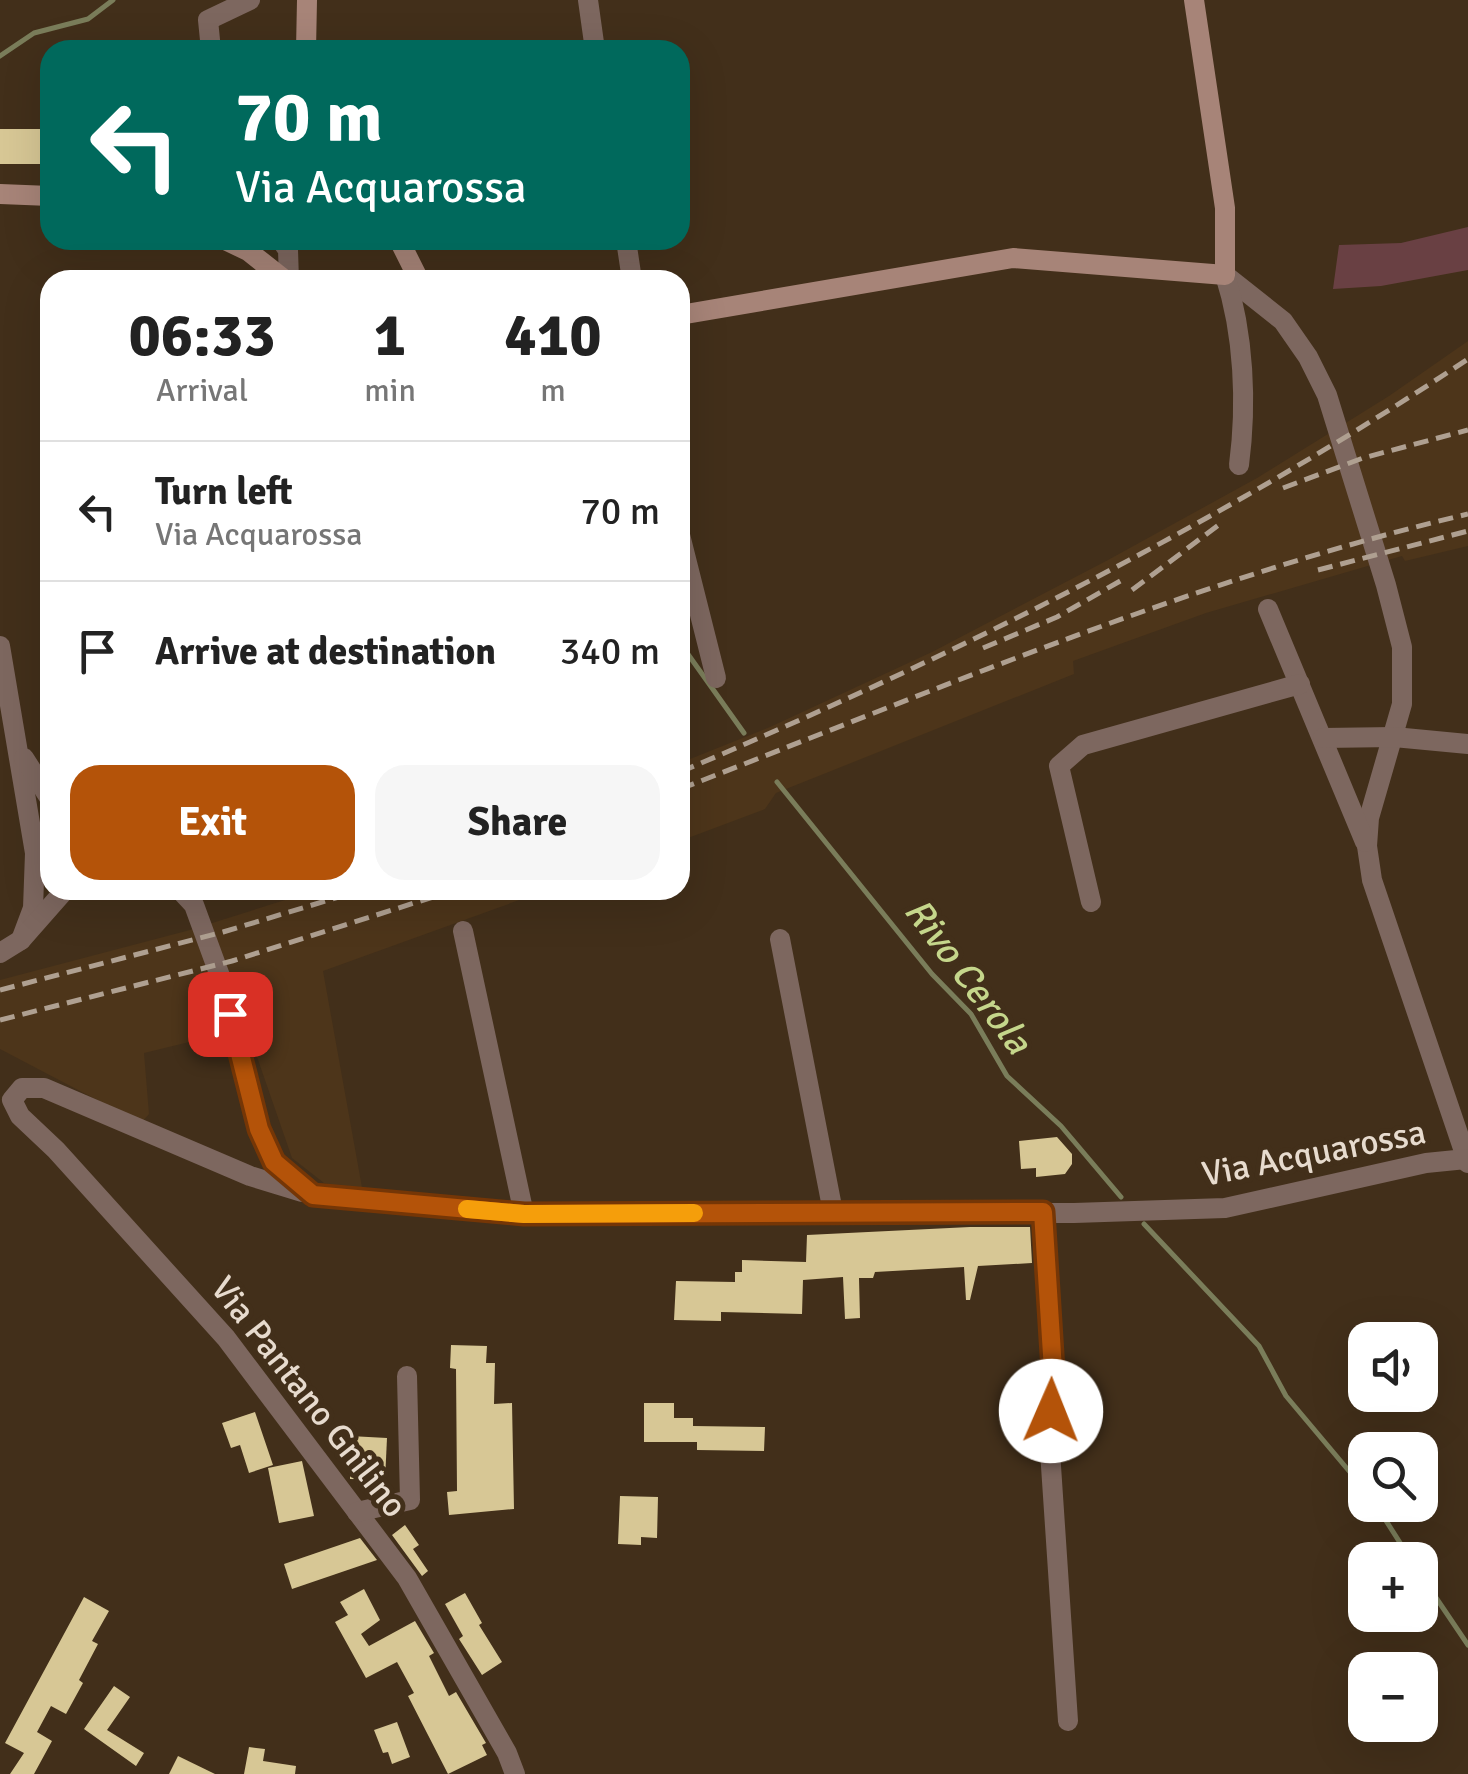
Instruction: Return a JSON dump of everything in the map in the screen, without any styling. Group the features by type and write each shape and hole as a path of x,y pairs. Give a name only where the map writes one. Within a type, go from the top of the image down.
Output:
{"street":[{"path":"209,40 208,20 250,0"},
{"path":"306,40 307,0"},
{"path":"588,0 594,40"},
{"path":"1194,0 1226,208 1225,275 1234,304 1245,420 1239,465"},
{"path":"0,194 40,196"},
{"path":"246,250 274,270"},
{"path":"690,314 1013,258 1225,275 1283,322 1308,357 1327,394 1402,647 1402,704 1369,818 1367,846 1372,880 1467,1161"},
{"path":"690,575 716,678"},
{"path":"1268,608 1367,846"},
{"path":"0,646 40,845"},
{"path":"1091,902 1059,766 1083,745 1300,684"},
{"path":"1323,738 1394,737 1468,744"},
{"path":"20,752 40,783"},
{"path":"21,940 40,872"},
{"path":"0,953 21,940 56,900"},
{"path":"189,900 220,976 259,1129 274,1162 313,1195"},
{"path":"462,931 524,1214"},
{"path":"780,940 833,1212"},
{"name":"Via Acquarossa","path":"16,1092 32,1085 44,1088 250,1176 313,1195 524,1214 1224,1208 1426,1162 1467,1161"},
{"name":"Via Pantano Gnilino","path":"16,1092 12,1100 20,1116 189,1295 407,1578 508,1754 515,1774"},
{"path":"1043,1212 1054,1386 1049,1436 1068,1721"},
{"path":"357,1512 410,1500 407,1376"}],"shaded area":[{"path":"1468,227 1468,270 1381,286 1333,289 1339,245 1401,243"},
{"path":"1468,341 1468,546 1405,561 1402,556 1206,613 1073,661 1074,674 776,793 765,809 690,837 690,759 770,727 932,652 1257,478 1389,396"},
{"path":"285,900 519,900 323,971 363,1193 324,1183 292,1158 247,1028 144,1053 149,1114 141,1123 0,1049 0,980 190,930"}],"building":[{"path":"0,129 40,129 40,164 0,164"},
{"path":"1057,1137 1072,1154 1072,1164 1065,1174 1036,1177 1036,1168 1021,1169 1019,1141"},
{"path":"1030,1227 1032,1263 978,1266 970,1300 966,1300 964,1267 875,1272 873,1278 859,1278 860,1318 845,1319 843,1277 803,1280 802,1314 721,1312 721,1321 674,1320 676,1281 735,1282 735,1272 742,1272 742,1260 806,1262 807,1235"},
{"path":"451,1345 487,1346 486,1363 495,1363 494,1404 512,1403 514,1509 449,1515 447,1492 457,1491 456,1369 450,1368"},
{"path":"644,1403 674,1403 674,1418 693,1418 693,1426 765,1427 764,1451 697,1450 697,1442 644,1442"},
{"path":"255,1412 273,1465 249,1473 240,1445 231,1448 222,1423"},
{"path":"350,1436 387,1438 385,1480 350,1479"},
{"path":"302,1461 314,1516 279,1523 268,1468"},
{"path":"620,1496 658,1497 657,1538 641,1537 641,1545 618,1544"},
{"path":"405,1525 419,1545 413,1549 428,1571 422,1576 392,1535"},
{"path":"360,1538 377,1560 292,1589 284,1564"},
{"path":"364,1589 380,1620 361,1634 369,1646 415,1621 434,1653 429,1656 449,1696 456,1692 486,1743 482,1745 487,1755 448,1774 408,1696 414,1693 397,1662 366,1678 335,1622 348,1615 340,1602"},
{"path":"465,1593 502,1662 482,1675 459,1639 463,1636 445,1604"},
{"path":"84,1597 109,1611 92,1641 98,1644 79,1680 83,1683 66,1714 51,1706 37,1732 52,1741 34,1774 10,1774 24,1753 5,1743"},
{"path":"114,1686 130,1697 107,1730 144,1753 136,1766 84,1729"},
{"path":"397,1722 410,1757 392,1764 374,1730"},
{"path":"249,1747 265,1749 263,1761 296,1766 295,1774 244,1774"},
{"path":"178,1756 215,1774 169,1774"}],"waterway":[{"path":"0,56 34,33 88,19 113,0"},
{"name":"Rivo Cerola","path":"690,657 744,733"},
{"name":"Rivo Cerola","path":"777,782 932,974 971,1014 1007,1076 1061,1126 1121,1197"},
{"name":"Rivo Cerola","path":"1144,1224 1259,1346 1286,1396 1348,1470"},
{"name":"Rivo Cerola","path":"1387,1522 1400,1542"},
{"name":"Rivo Cerola","path":"1438,1601 1468,1645"}],"railway":[{"path":"690,768 884,682 1084,584 1279,477 1468,359"},
{"path":"1283,488 1363,458 1468,430"},
{"path":"690,785 1168,603 1367,540 1468,514"},
{"path":"1132,590 1224,521"},
{"path":"1318,570 1468,531"},
{"path":"983,648 1057,617 1122,580"},
{"path":"0,990 329,900"},
{"path":"0,1020 232,961 424,900"}],"slow traffic":[{"path":"467,1209 524,1214 694,1213"}],"route":[{"path":"230,1014 259,1129 274,1162 313,1195 524,1214 1043,1212 1054,1386 1051,1411"}]}
